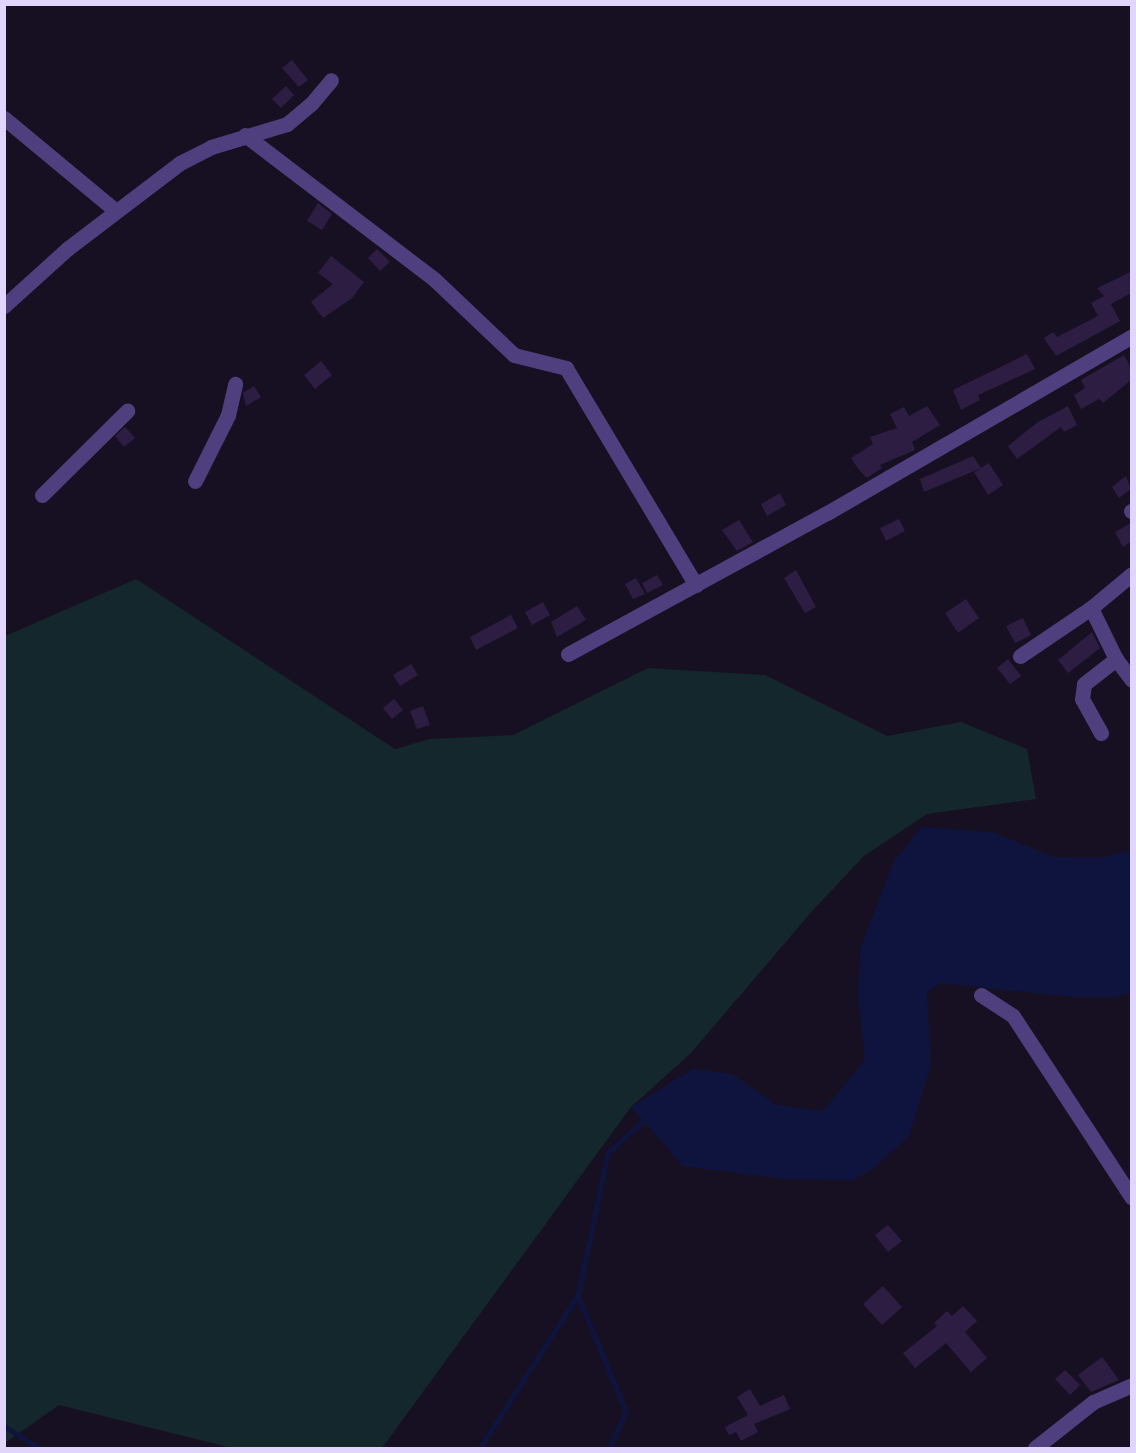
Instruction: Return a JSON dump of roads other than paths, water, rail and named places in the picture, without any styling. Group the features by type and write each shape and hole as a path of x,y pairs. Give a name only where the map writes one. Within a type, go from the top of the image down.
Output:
{"street":[{"path":"4,306 115,210 180,163 244,135 265,134 287,123 311,104 331,80"},
{"path":"4,118 115,210"},
{"path":"244,135 434,279 514,355 566,368 696,585"},
{"path":"568,654 696,585 1131,336"},
{"path":"195,481 228,414 235,384"},
{"path":"42,495 127,411"},
{"path":"1020,656 1091,609 1131,574"},
{"path":"1091,609 1116,658 1131,680"},
{"path":"1101,733 1082,699 1084,684 1116,658"},
{"path":"981,995 1013,1016 1131,1198"},
{"path":"1035,1449 1093,1402 1131,1385"}],"waterway":[{"path":"480,1448 578,1295 608,1152 648,1117"},
{"path":"578,1295 626,1411 610,1448"},
{"path":"4,1426 39,1448"}]}
